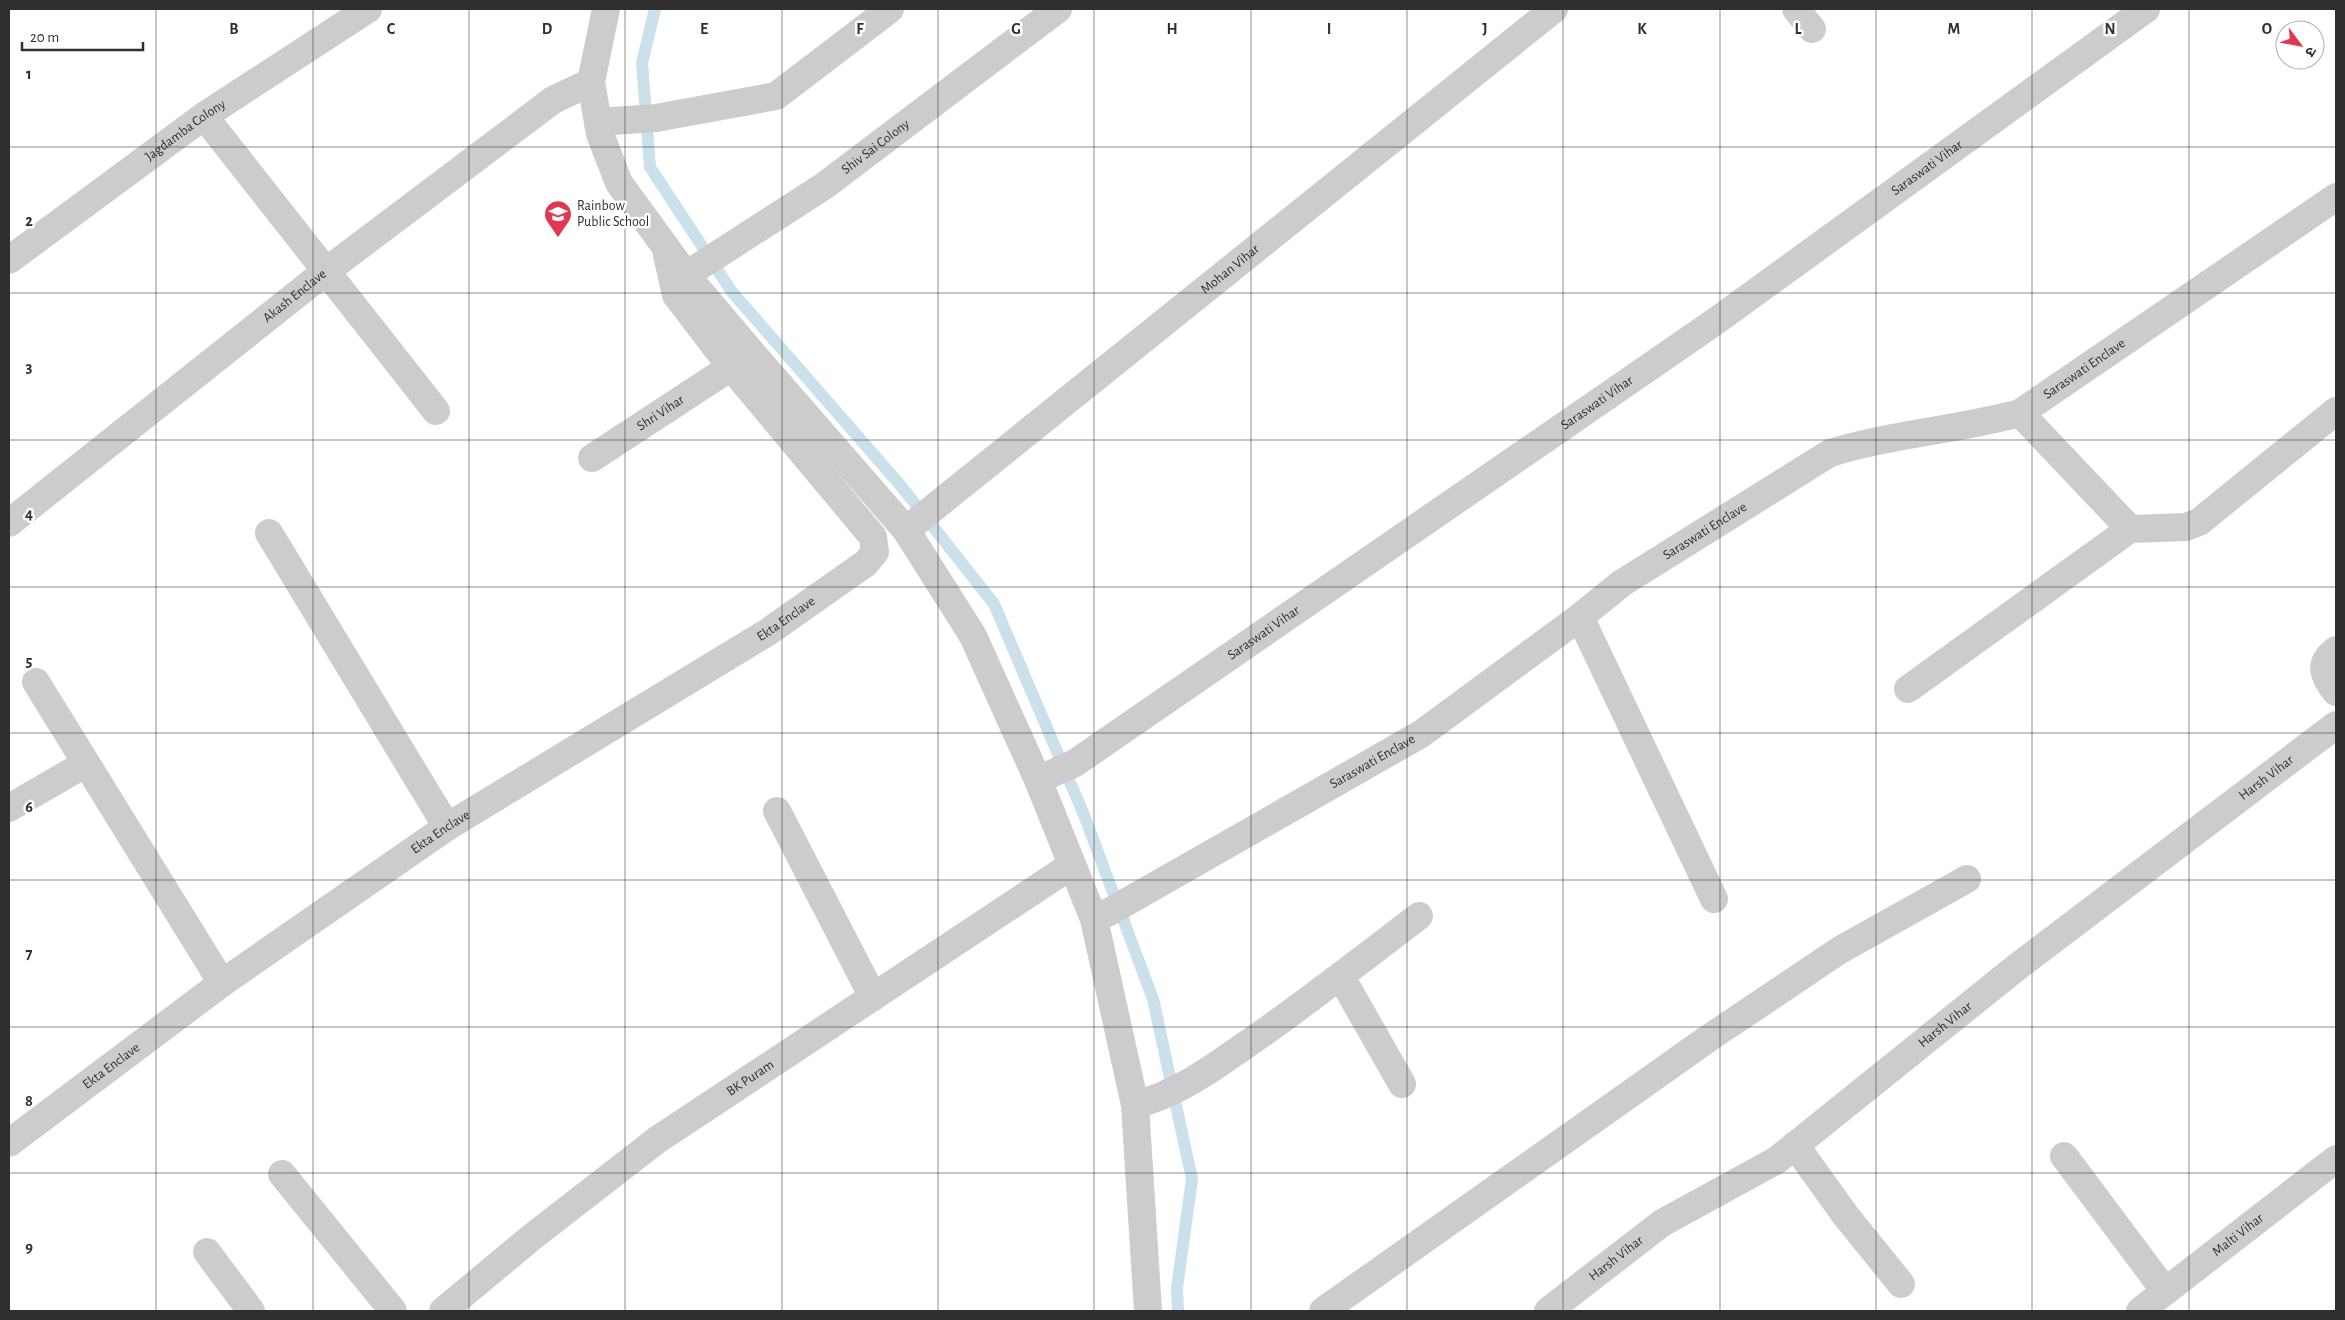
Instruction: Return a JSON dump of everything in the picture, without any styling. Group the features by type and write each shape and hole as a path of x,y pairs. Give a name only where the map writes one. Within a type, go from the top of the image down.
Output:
{"street":[{"name":"Jagdamba Colony","path":"9,260 204,116 368,9"},
{"path":"606,9 591,82 600,134 619,183 664,244 676,295 731,367"},
{"path":"598,122 645,118 776,96 890,9"},
{"name":"Shiv Sai Colony","path":"701,265 824,186 1058,9"},
{"name":"Mohan Vihar","path":"912,526 1554,9"},
{"name":"Saraswati Vihar","path":"1044,778 1075,763 1707,327 2146,9"},
{"name":"Akash Enclave","path":"9,523 326,272 553,100 591,82"},
{"path":"204,116 436,412"},
{"name":"Saraswati Enclave","path":"1101,915 1421,734 1580,617 1622,583 1830,453 1864,442 1985,422 2020,413 2336,197"},
{"path":"664,244 701,265 752,353 912,526 973,636 1044,778 1072,865 1101,915 1147,1102 1148,1311"},
{"name":"Shri Vihar","path":"592,458 731,367"},
{"name":"Ekta Enclave","path":"9,1144 222,982 447,827 768,632 866,563 875,552 873,537 731,367"},
{"path":"1908,690 2130,529 2186,527 2199,522 2336,411"},
{"path":"2020,413 2130,529"},
{"path":"269,533 447,827"},
{"path":"1580,617 1714,899"},
{"path":"2336,650 2328,656 2324,667 2325,678 2336,692"},
{"path":"36,682 85,764 222,982"},
{"name":"Harsh Vihar","path":"1548,1311 1662,1223 1777,1160 2017,967 2336,725"},
{"path":"9,808 85,764"},
{"path":"777,811 873,997"},
{"name":"BK Puram","path":"443,1311 532,1237 657,1140 1072,865"},
{"path":"1323,1311 1709,1038 1824,961 1966,879"},
{"path":"1147,1102 1194,1081 1341,977 1419,916"},
{"path":"1341,977 1402,1084"},
{"path":"1795,1145 1846,1216 1901,1284"},
{"path":"2064,1156 2165,1291"},
{"name":"Malti Vihar","path":"2140,1311 2336,1159"},
{"path":"282,1174 393,1311"},
{"path":"207,1252 251,1311"}],"waterway":[{"path":"655,9 642,63 650,167 732,292 901,486 994,604 1084,815 1153,999 1192,1179 1177,1288 1178,1311"}],"place":[{"name":"Rainbow Public School","path":"558,238"}]}
